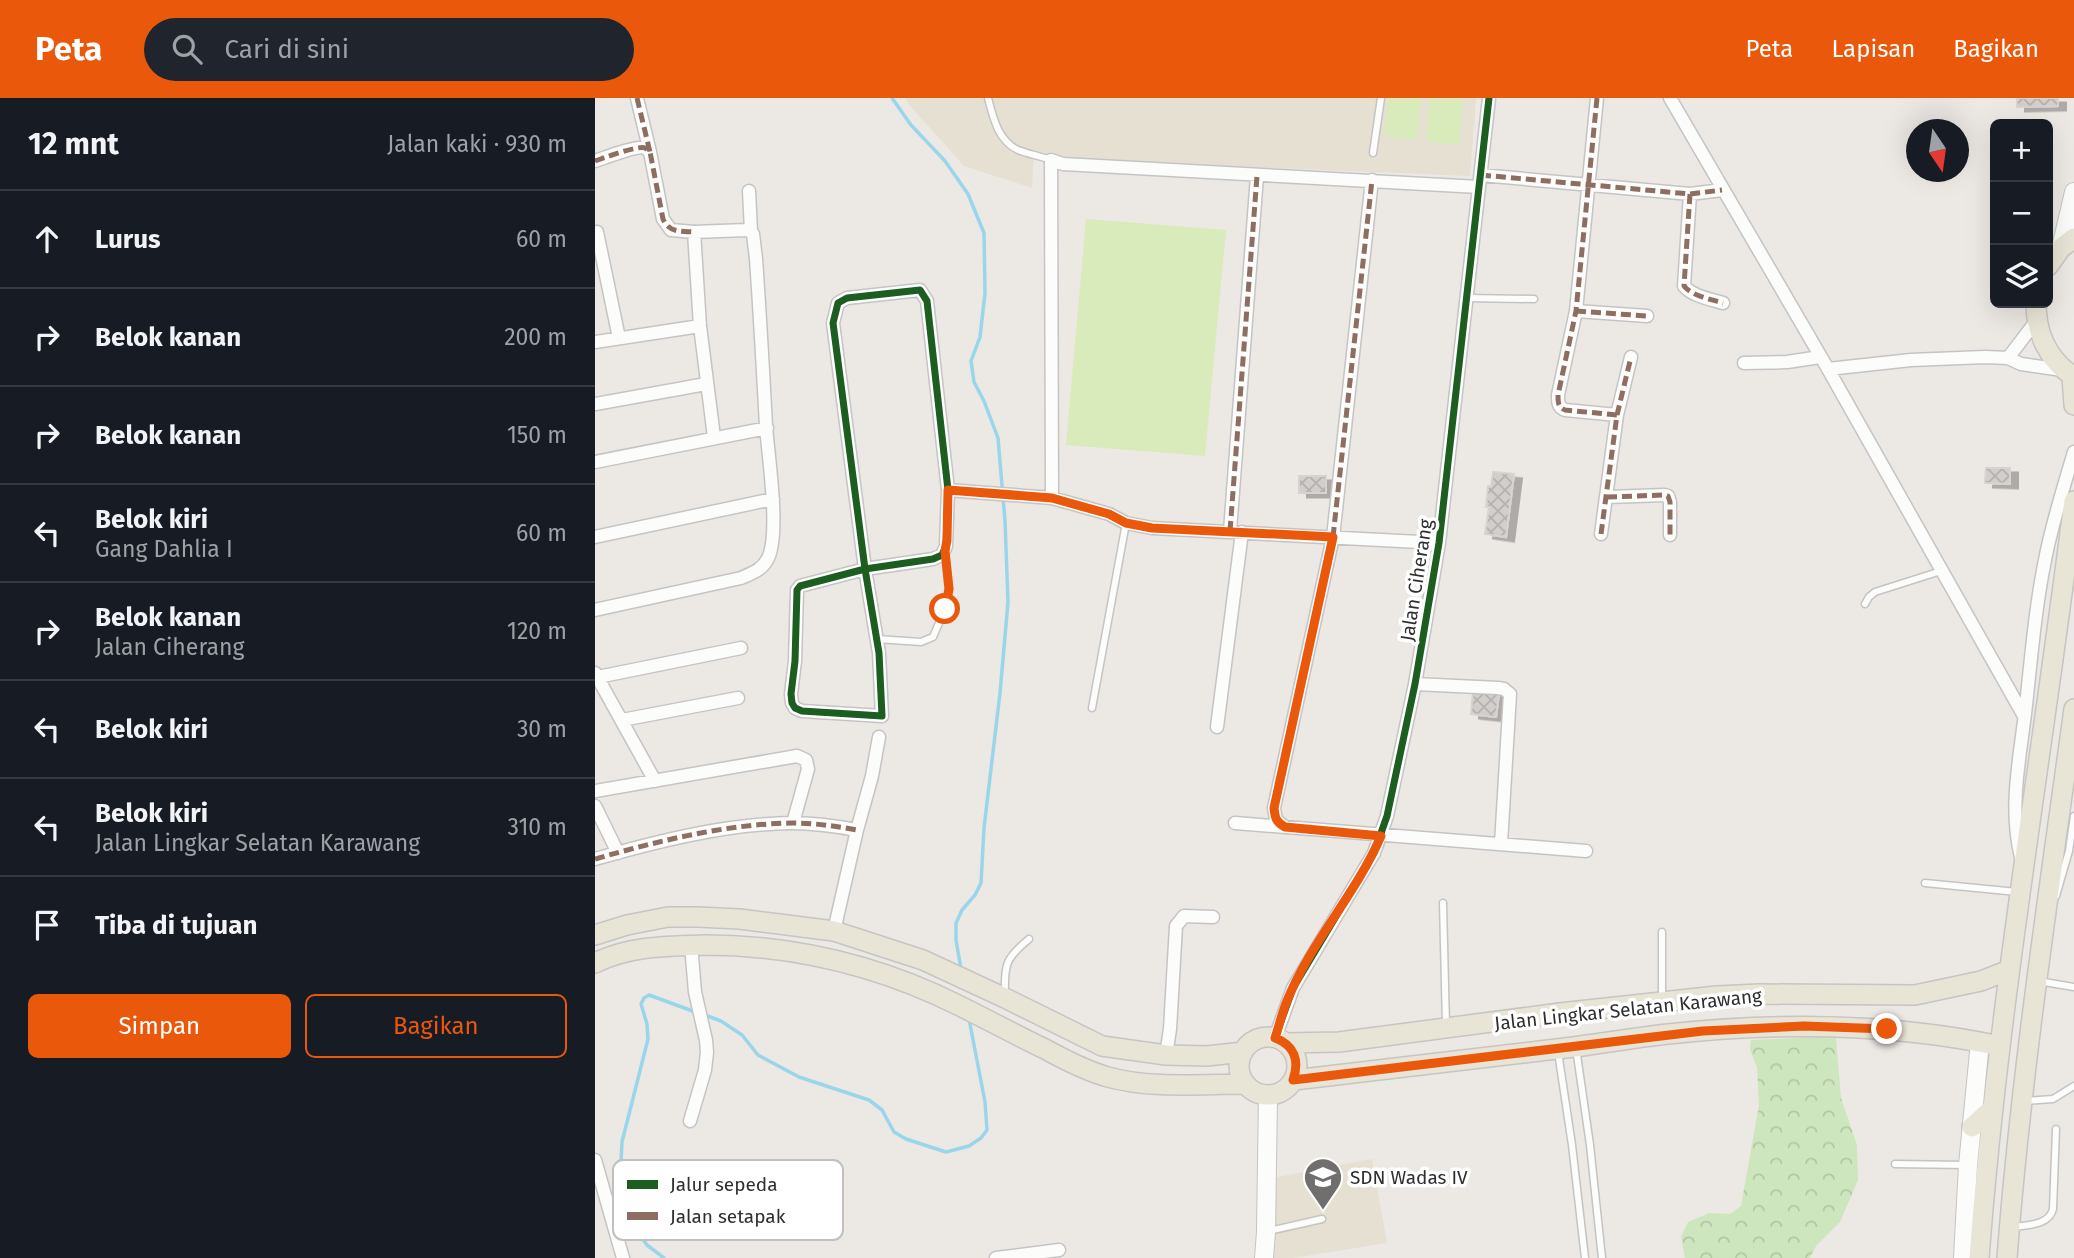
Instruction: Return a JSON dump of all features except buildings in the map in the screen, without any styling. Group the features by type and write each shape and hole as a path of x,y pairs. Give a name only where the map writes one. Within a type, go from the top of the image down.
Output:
{"main road":[{"path":"2053,260 2068,243 2074,192"},
{"path":"2037,311 2046,347 2070,374 2074,405"},
{"path":"1979,1258 1986,1164 2019,892 2074,501"},
{"path":"2007,1258 2015,1230 2021,1101 2074,709"},
{"path":"595,935 668,917 698,916 834,931 923,960 1102,1046 1166,1055 1207,1056 1243,1052"},
{"path":"595,963 616,954 636,950 691,945 777,950 848,962 910,984 1080,1067 1109,1077 1171,1084 1245,1084"},
{"name":"Jalan Lingkar Selatan Karawang","path":"1280,1041 1339,1042 1662,1001 1760,994 1915,995 1981,981 2010,970"},
{"name":"Jalan Lingkar Selatan Karawang","path":"1293,1080 1703,1031 1804,1026 1887,1029 2000,1046"},
{"path":"1262,1038 1280,1041 1293,1050 1297,1060 1293,1080 1283,1090 1268,1095 1260,1094 1245,1084 1240,1074 1239,1064 1243,1052 1251,1043 1262,1038"},
{"path":"1963,1258 1968,1165 1980,1042"},
{"path":"1264,1258 1268,1095"},
{"path":"1972,1127 1993,1108"}],"street":[{"path":"637,98 666,225 671,230 694,232 728,229 751,231"},
{"name":"Jalan Ciherang","path":"1280,1041 1293,988 1374,853 1387,816 1415,684 1439,543 1489,98"},
{"path":"1597,98 1576,311 1558,404 1565,410 1616,415"},
{"path":"1670,98 1828,369 2024,716"},
{"path":"595,161 642,148 650,152"},
{"path":"1052,498 1051,160 1063,164 1257,176 1588,185 1690,194 1722,190"},
{"path":"1217,727 1236,531 1257,176"},
{"path":"1285,827 1276,820 1274,808 1333,537 1372,180"},
{"path":"595,610 741,578 756,572 767,562 772,547 773,499 749,191"},
{"path":"1690,194 1684,286 1694,294 1723,303"},
{"path":"597,232 619,338"},
{"path":"694,232 700,326 715,438"},
{"path":"945,551 933,559 865,569 803,584 799,588 791,694 795,708 802,711 882,716 877,639 865,569 832,323 835,309 841,300 920,290 927,300 948,490 945,551"},
{"path":"1576,311 1647,316"},
{"path":"2008,358 2037,311"},
{"path":"595,342 700,326"},
{"path":"1744,363 1787,362 1820,357"},
{"path":"1828,369 1965,357 2008,358 2021,364 2070,374"},
{"path":"1601,534 1616,415 1631,358"},
{"path":"595,404 706,384"},
{"path":"595,462 767,428"},
{"path":"2024,867 2016,838 2015,807 2031,647 2046,554 2074,452"},
{"path":"948,490 1052,498 1109,514 1126,523 1152,528 1439,543"},
{"path":"1607,497 1668,496 1670,535"},
{"path":"595,537 773,499"},
{"path":"655,781 596,675 741,648"},
{"path":"1415,684 1498,688 1510,694 1501,844"},
{"path":"622,720 738,698"},
{"path":"834,931 879,737"},
{"path":"595,791 789,757 802,758 806,760 808,769 793,823"},
{"path":"595,806 618,853"},
{"path":"595,859 730,829 793,823 857,830"},
{"path":"1235,823 1586,851"},
{"path":"1166,1055 1176,926 1184,916 1213,917"},
{"path":"690,1121 705,1070 706,1040 695,992 691,945"},
{"path":"595,1160 613,1223"},
{"path":"618,1240 623,1258"},
{"path":"996,1258 1059,1250"}],"lane":[{"path":"988,98 1001,136 1016,149 1051,160"},
{"path":"1373,153 1381,98"},
{"path":"1467,298 1534,299"},
{"path":"1091,708 1126,523"},
{"path":"877,639 921,642 933,637 945,609 949,589 945,551"},
{"path":"1865,604 1875,592 1941,571"},
{"path":"2046,921 2060,885 2074,816"},
{"path":"1925,883 2019,892"},
{"path":"1443,903 1446,1028"},
{"path":"1662,932 1662,1001"},
{"path":"1005,998 1008,958 1029,939"},
{"path":"2037,981 2074,986"},
{"path":"1567,1048 1590,1145 1602,1258"},
{"path":"1567,1048 1572,1145 1585,1258"},
{"path":"2021,1101 2053,1100 2074,1086"},
{"path":"2015,1230 2051,1217 2056,1129"},
{"path":"1572,1145 1590,1145"},
{"path":"1895,1164 1968,1165"},
{"path":"1266,1232 1322,1219"},
{"path":"1583,1241 1599,1238"}],"shaded area":[{"path":"905,98 1476,98 1470,176 1110,161 1034,154 1032,188 964,166"},
{"name":"SDN Wadas IV","path":"1372,1159 1387,1243 1293,1258 1264,1258 1267,1179"}],"green space":[{"path":"1388,98 1421,98 1416,140 1384,136"},
{"path":"1430,98 1463,98 1459,145 1426,141"},
{"path":"1086,219 1226,230 1205,456 1066,445"},
{"path":"1836,1038 1841,1098 1857,1145 1858,1180 1840,1222 1816,1246 1810,1258 1685,1258 1681,1237 1688,1222 1709,1213 1730,1214 1741,1206 1759,1105 1757,1067 1750,1050 1751,1040"}],"waterway":[{"path":"892,98 911,125 945,161 968,194 984,233 985,293 980,337 971,361 974,382 998,438 1008,602 984,828 981,883 956,923 961,969"},
{"path":"621,1160 622,1142 648,1039 641,1004 644,998 649,995 698,1013"},
{"path":"705,1015 721,1021 742,1035 758,1055 799,1077 869,1100 882,1110 894,1132 906,1139 946,1152 969,1146 987,1130 985,1102 969,1019"},
{"path":"643,1240 664,1258"}],"marked path":[{"path":"637,98 650,152"},
{"path":"1597,98 1576,311 1558,400 1565,410 1617,415"},
{"path":"595,161 628,150 646,148 650,152 663,219 669,227 676,230 694,232"},
{"path":"1481,175 1690,194 1722,190"},
{"path":"1230,531 1257,176"},
{"path":"1333,537 1372,180"},
{"path":"1690,194 1684,286 1696,295 1723,303"},
{"path":"1576,311 1647,316"},
{"path":"1601,534 1617,415 1631,357"},
{"path":"1607,497 1668,496 1670,535"},
{"path":"595,859 717,830 767,824 800,823 857,830"}],"cycle path":[{"path":"1275,1038 1293,988 1374,853 1387,816 1415,684 1439,543 1489,98"},
{"path":"865,569 833,323 838,303 847,298 920,290 927,301 948,490 946,546 942,555 933,559 865,569 800,586 797,590 791,694 795,708 802,711 882,716 879,653 865,569"}],"place":[{"name":"SDN Wadas IV","path":"1323,1211"}],"route":[{"path":"945,609 949,589 945,551 948,490 1052,498 1109,514 1126,523 1152,528 1333,537 1274,808 1275,816 1285,827 1381,836 1374,853 1286,1002 1275,1038 1293,1050 1297,1060 1293,1080 1666,1034 1804,1026 1887,1029"}]}
